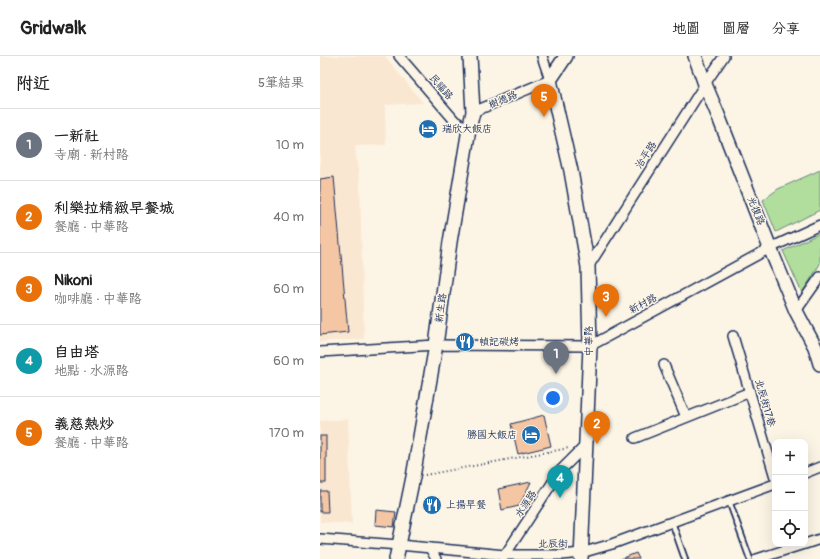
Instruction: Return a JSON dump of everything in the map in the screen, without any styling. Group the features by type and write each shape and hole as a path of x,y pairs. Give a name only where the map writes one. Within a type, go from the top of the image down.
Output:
{"main road":[{"name":"新生路","path":"396,559 436,345 450,242 473,112 470,56"},
{"path":"550,80 566,56"},
{"name":"光復路","path":"695,56 796,311 818,349 820,364"},
{"name":"中華路","path":"550,80 571,171 588,266 590,346 581,556"}],"street":[{"name":"民福路","path":"399,56 455,121 469,129"},
{"name":"中華路","path":"542,56 550,80"},
{"name":"治平路","path":"588,266 724,56"},
{"name":"樹德路","path":"473,112 550,80"},
{"name":"新村路","path":"320,352 436,345 590,346 770,248 820,225"},
{"path":"796,311 820,277"},
{"name":"北辰街17巷","path":"733,336 774,475"},
{"path":"664,365 686,417"},
{"path":"635,438 750,392"},
{"name":"水源路","path":"504,557 560,471 586,445"},
{"path":"808,472 820,467"},
{"name":"北辰街","path":"320,539 430,548 504,557 562,555 581,556 772,485"},
{"path":"808,543 820,539"},
{"path":"757,559 795,547"},
{"path":"430,548 436,559"}],"lane":[{"path":"729,501 750,559"},
{"path":"672,522 685,559"}],"path":[{"path":"412,477 586,445"}],"shaded area":[{"path":"320,56 385,56 423,103 385,105 386,145 355,146 360,185 364,339 320,342"},
{"path":"348,419 352,524 320,522 320,421"}],"green space":[{"path":"820,170 820,210 776,232 763,200 778,189"},
{"path":"820,233 820,264 802,293 783,251"}],"building":[{"path":"334,177 348,332 320,335 320,179"},
{"name":"勝國大飯店","path":"544,415 551,446 518,454 511,424"},
{"path":"320,436 326,436 326,483 320,483"},
{"path":"531,482 519,506 502,510 498,489"},
{"path":"320,491 327,491 328,512 320,512"},
{"path":"376,510 396,512 394,527 375,525"},
{"path":"636,553 639,559 621,559"}],"place":[{"name":"義慈熱炒","path":"544,117"},
{"name":"瑞欣大飯店","path":"428,129"},
{"name":"Nikoni","path":"606,317"},
{"name":"幀記碳烤","path":"465,342"},
{"name":"一新社","path":"556,374"},
{"name":"勝國大飯店","path":"531,435"},
{"name":"利樂拉精緻早餐城","path":"597,444"},
{"name":"自由塔","path":"560,498"},
{"name":"上揚早餐","path":"432,505"}]}
